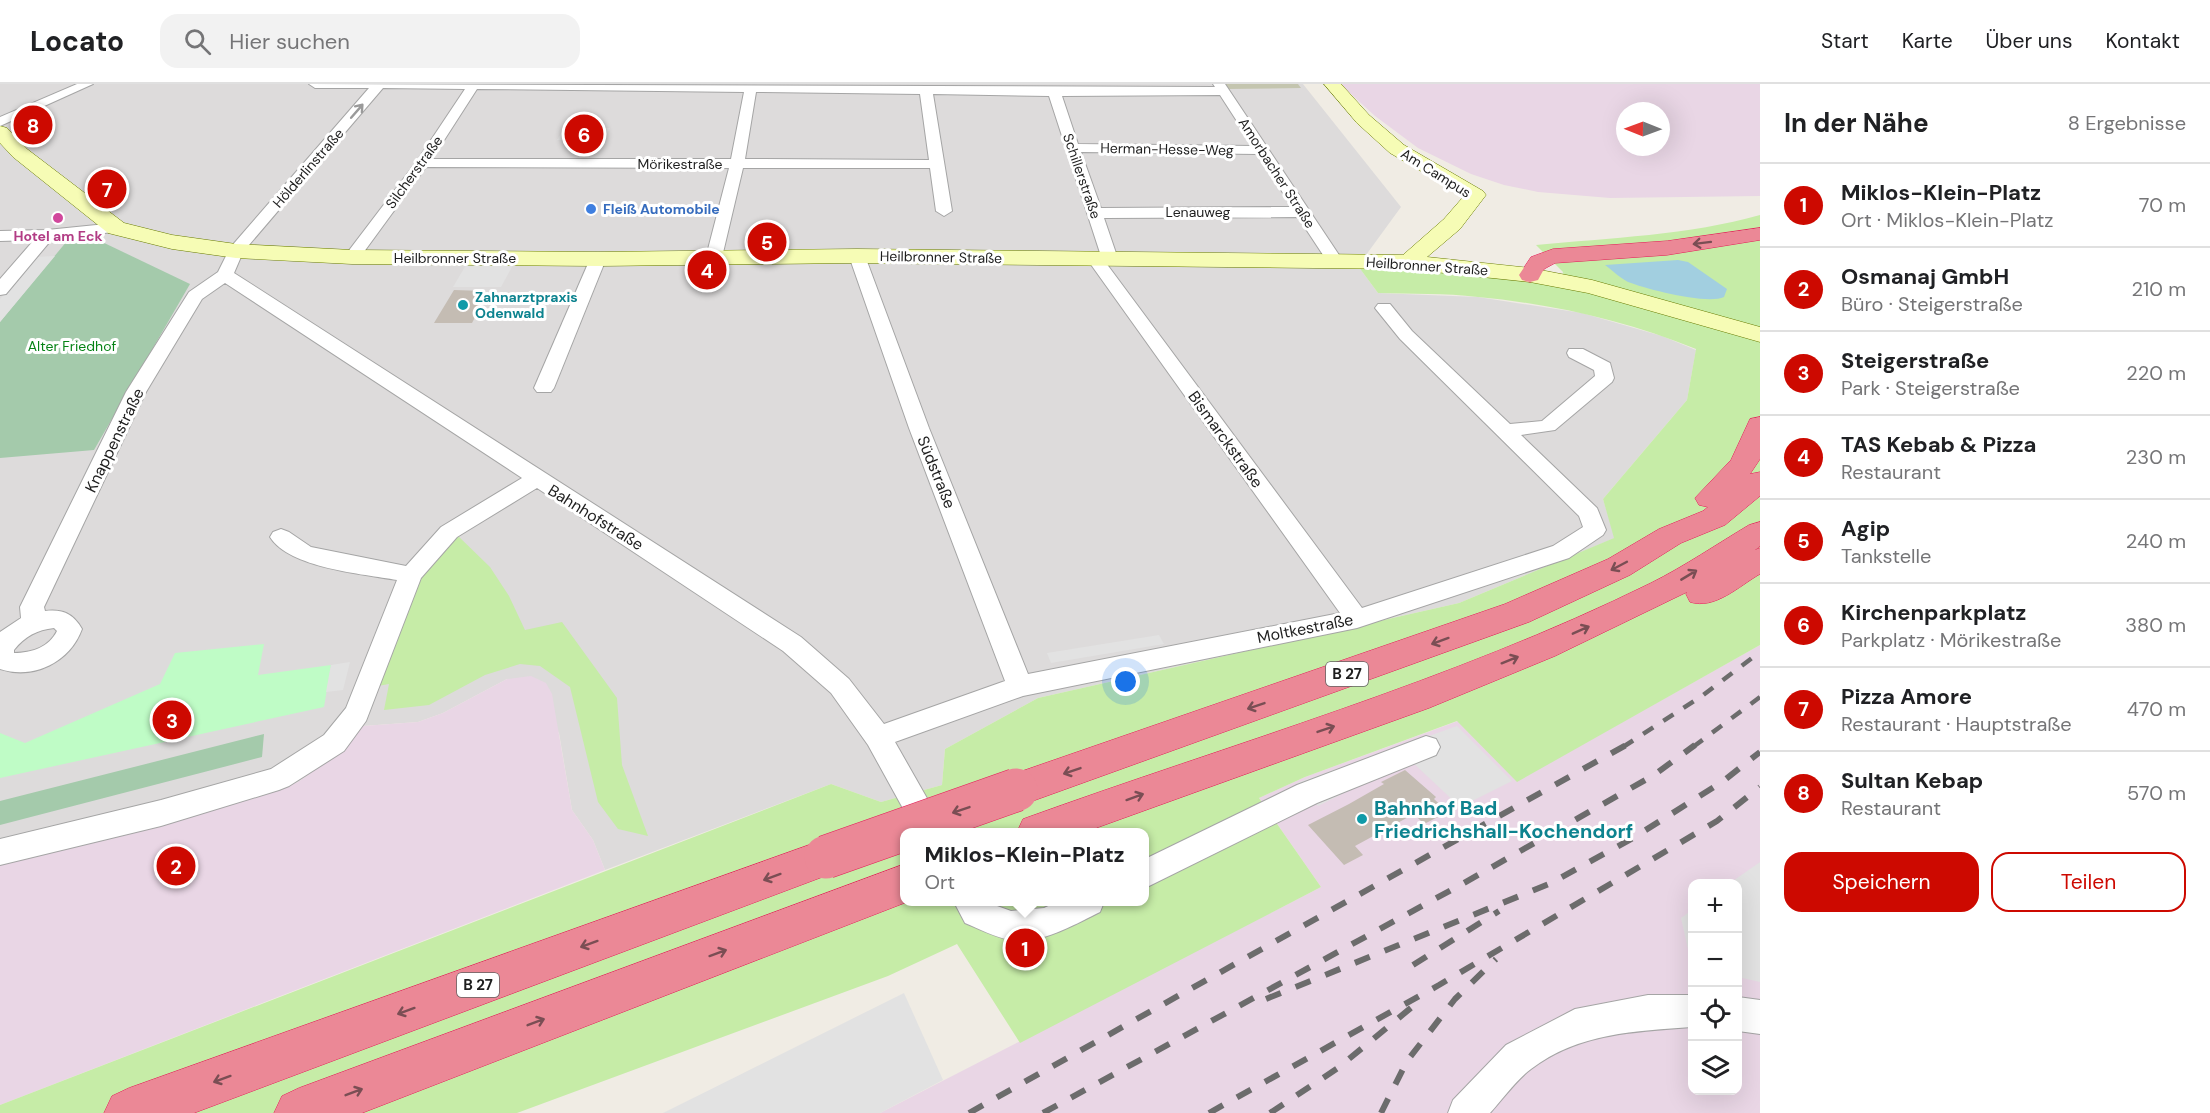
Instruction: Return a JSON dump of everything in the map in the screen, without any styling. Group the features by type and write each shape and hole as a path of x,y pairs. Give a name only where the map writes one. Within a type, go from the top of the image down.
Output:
{"highway":[{"path":"1530,275 1533,266 1553,256 1667,248 1760,234"},
{"path":"1670,537 1697,508 1731,481 1752,450 1760,425"},
{"name":"B 27","path":"908,828 1517,612 1619,567 1670,537 1714,518 1760,481"},
{"path":"1049,828 1416,698 1619,613 1665,590 1760,532"},
{"path":"1619,613 1690,600 1760,559"},
{"name":"B 27","path":"129,1113 900,831"},
{"path":"299,1113 900,884"}],"main road":[{"name":"Am Campus","path":"1332,84 1363,119 1397,149 1476,195 1452,224 1409,262"},
{"path":"0,132 20,153 116,228"},
{"name":"Heilbronner Straße","path":"116,228 172,242 236,251 352,257 598,259 857,256 1409,262 1530,275 1625,296 1760,335"},
{"path":"1625,296 1707,315 1740,316 1760,310"}],"street":[{"path":"0,122 87,84"},
{"path":"315,84 751,88 800,86 926,91 953,87 1054,92 1221,88"},
{"name":"Hölderlinstraße","path":"236,251 379,85"},
{"name":"Silcherstraße","path":"352,257 422,163 473,86"},
{"path":"714,257 737,164 751,88"},
{"name":"Amorbacher Straße","path":"1221,88 1335,261"},
{"path":"926,91 944,210"},
{"name":"Schillerstraße","path":"1054,92 1095,213 1102,259"},
{"name":"Herman-Hesse-Weg","path":"1072,148 1262,150"},
{"name":"Mörikestraße","path":"422,163 938,164"},
{"name":"Lenauweg","path":"1095,213 1302,212"},
{"path":"0,237 116,228"},
{"path":"0,290 47,235"},
{"path":"225,275 236,251"},
{"name":"Südstraße","path":"857,256 920,428 1020,686"},
{"path":"544,388 598,259"},
{"name":"Bismarckstraße","path":"1102,259 1357,619"},
{"name":"Bahnhofstraße","path":"225,275 792,644 840,686 878,737 929,828"},
{"name":"Knappenstraße","path":"34,622 32,607 136,392 195,296 225,275"},
{"name":"Moltkestraße","path":"878,737 1020,686 1357,619 1561,552 1595,530 1589,513 1406,334 1384,308"},
{"path":"1506,431 1548,426 1605,378 1603,367 1576,353"},
{"path":"0,852 161,813 279,778 334,743 357,713 411,575 449,532 536,479"},
{"path":"281,537 304,554 411,575"},
{"path":"1149,872 1308,794 1426,747"},
{"path":"973,907 1011,926 1047,922 1081,906"},
{"path":"1466,1113 1518,1057 1575,1026 1648,1012 1688,1011"},
{"path":"1742,1015 1760,1017"}],"shaded area":[{"path":"0,84 1303,84 1401,207 1358,266 1378,293 1478,297 1582,313 1662,336 1696,350 1687,400 1603,499 1615,538 1459,603 1038,698 945,749 942,785 881,802 831,784 605,870 593,840 572,810 559,733 507,679 443,713 418,722 363,726 323,764 298,782 273,792 0,854"},
{"path":"1223,84 1298,84 1301,88 1227,89"},
{"path":"1340,84 1760,84 1760,196 1610,198 1538,192 1504,185 1471,174 1418,148 1375,116"},
{"path":"564,128 610,128 602,144 586,144 588,140 557,140"},
{"path":"55,256 0,322 0,299 35,257"},
{"path":"466,265 513,265 501,287 453,287"},
{"path":"1159,635 1164,644 1051,663 1047,653"},
{"path":"1760,645 1760,1113 880,1113 1321,887 1259,798 1305,777 1458,721 1517,781"},
{"path":"350,662 343,690 326,692 331,665"},
{"path":"531,676 546,683 552,694 572,810 593,840 605,870 0,1105 0,854 273,792 298,782 323,764 363,726 418,722 443,713 507,679"},
{"path":"1457,726 1512,781 1460,807 1410,760 1318,806 1297,783"},
{"path":"1760,862 1760,982 1742,978 1742,879 1736,879"},
{"path":"1688,913 1688,949 1681,918"},
{"path":"904,993 943,1080 880,1113 663,1113"}],"green space":[{"path":"1760,215 1760,645 1517,782 1457,721 1305,777 1259,798 1321,887 1020,1043 957,944 888,976 517,1113 0,1113 0,1105 831,784 881,802 942,785 945,749 1038,698 1459,603 1614,538 1603,499 1687,400 1696,349 1616,322 1534,304 1453,295 1378,293 1358,266 1488,275 1560,287 1563,272 1536,245 1649,235 1706,227"},
{"name":"Alter Friedhof","path":"98,240 190,284 94,450 0,458 0,322 67,241"},
{"path":"455,533 490,567 509,596 525,630 562,622 617,698 622,765 648,836 618,829 598,802 570,687 540,666 520,664 485,675 429,705 384,710 389,684 372,687 419,575"},
{"path":"264,644 258,675 331,665 324,707 0,778 0,733 25,743 160,684 175,653"},
{"path":"264,734 262,757 0,825 0,801"}],"water":[{"path":"1678,260 1688,262 1727,289 1724,297 1691,298 1648,288 1628,282 1605,265"}],"building":[{"name":"Zahnarztpraxis Odenwald","path":"454,290 483,291 475,304 482,304 472,323 434,323"},
{"name":"Bahnhof Bad Friedrichshall-Kochendorf","path":"1405,770 1436,797 1434,799 1448,812 1424,824 1414,814 1355,846 1363,855 1344,865 1308,825 1349,804 1384,784 1381,782"}],"railway":[{"path":"1623,747 1702,696 1760,652"},
{"path":"1693,747 1760,697"},
{"path":"969,1113 1626,745"},
{"path":"1043,1113 1464,883 1654,775 1695,745"},
{"path":"1266,999 1549,884 1633,838 1722,782 1760,752"},
{"path":"1209,1113 1439,985 1717,821 1760,787"},
{"path":"1413,965 1499,911"},
{"path":"1381,1113 1407,1061 1455,999 1496,959"},
{"path":"1270,1113 1338,1068 1412,1007"}],"place":[{"name":"Sultan Kebap","path":"33,125"},
{"name":"Kirchenparkplatz","path":"584,134"},
{"name":"Pizza Amore","path":"107,189"},
{"name":"Fleiß Automobile","path":"591,209"},
{"name":"Hotel am Eck","path":"58,218"},
{"name":"Agip","path":"767,242"},
{"name":"TAS Kebab & Pizza","path":"707,270"},
{"name":"Zahnarztpraxis Odenwald","path":"463,305"},
{"name":"Steigerstraße","path":"172,720"},
{"name":"Bahnhof Bad Friedrichshall-Kochendorf","path":"1362,819"},
{"name":"Osmanaj GmbH","path":"176,866"},
{"name":"Miklos-Klein-Platz","path":"1025,948"}]}
